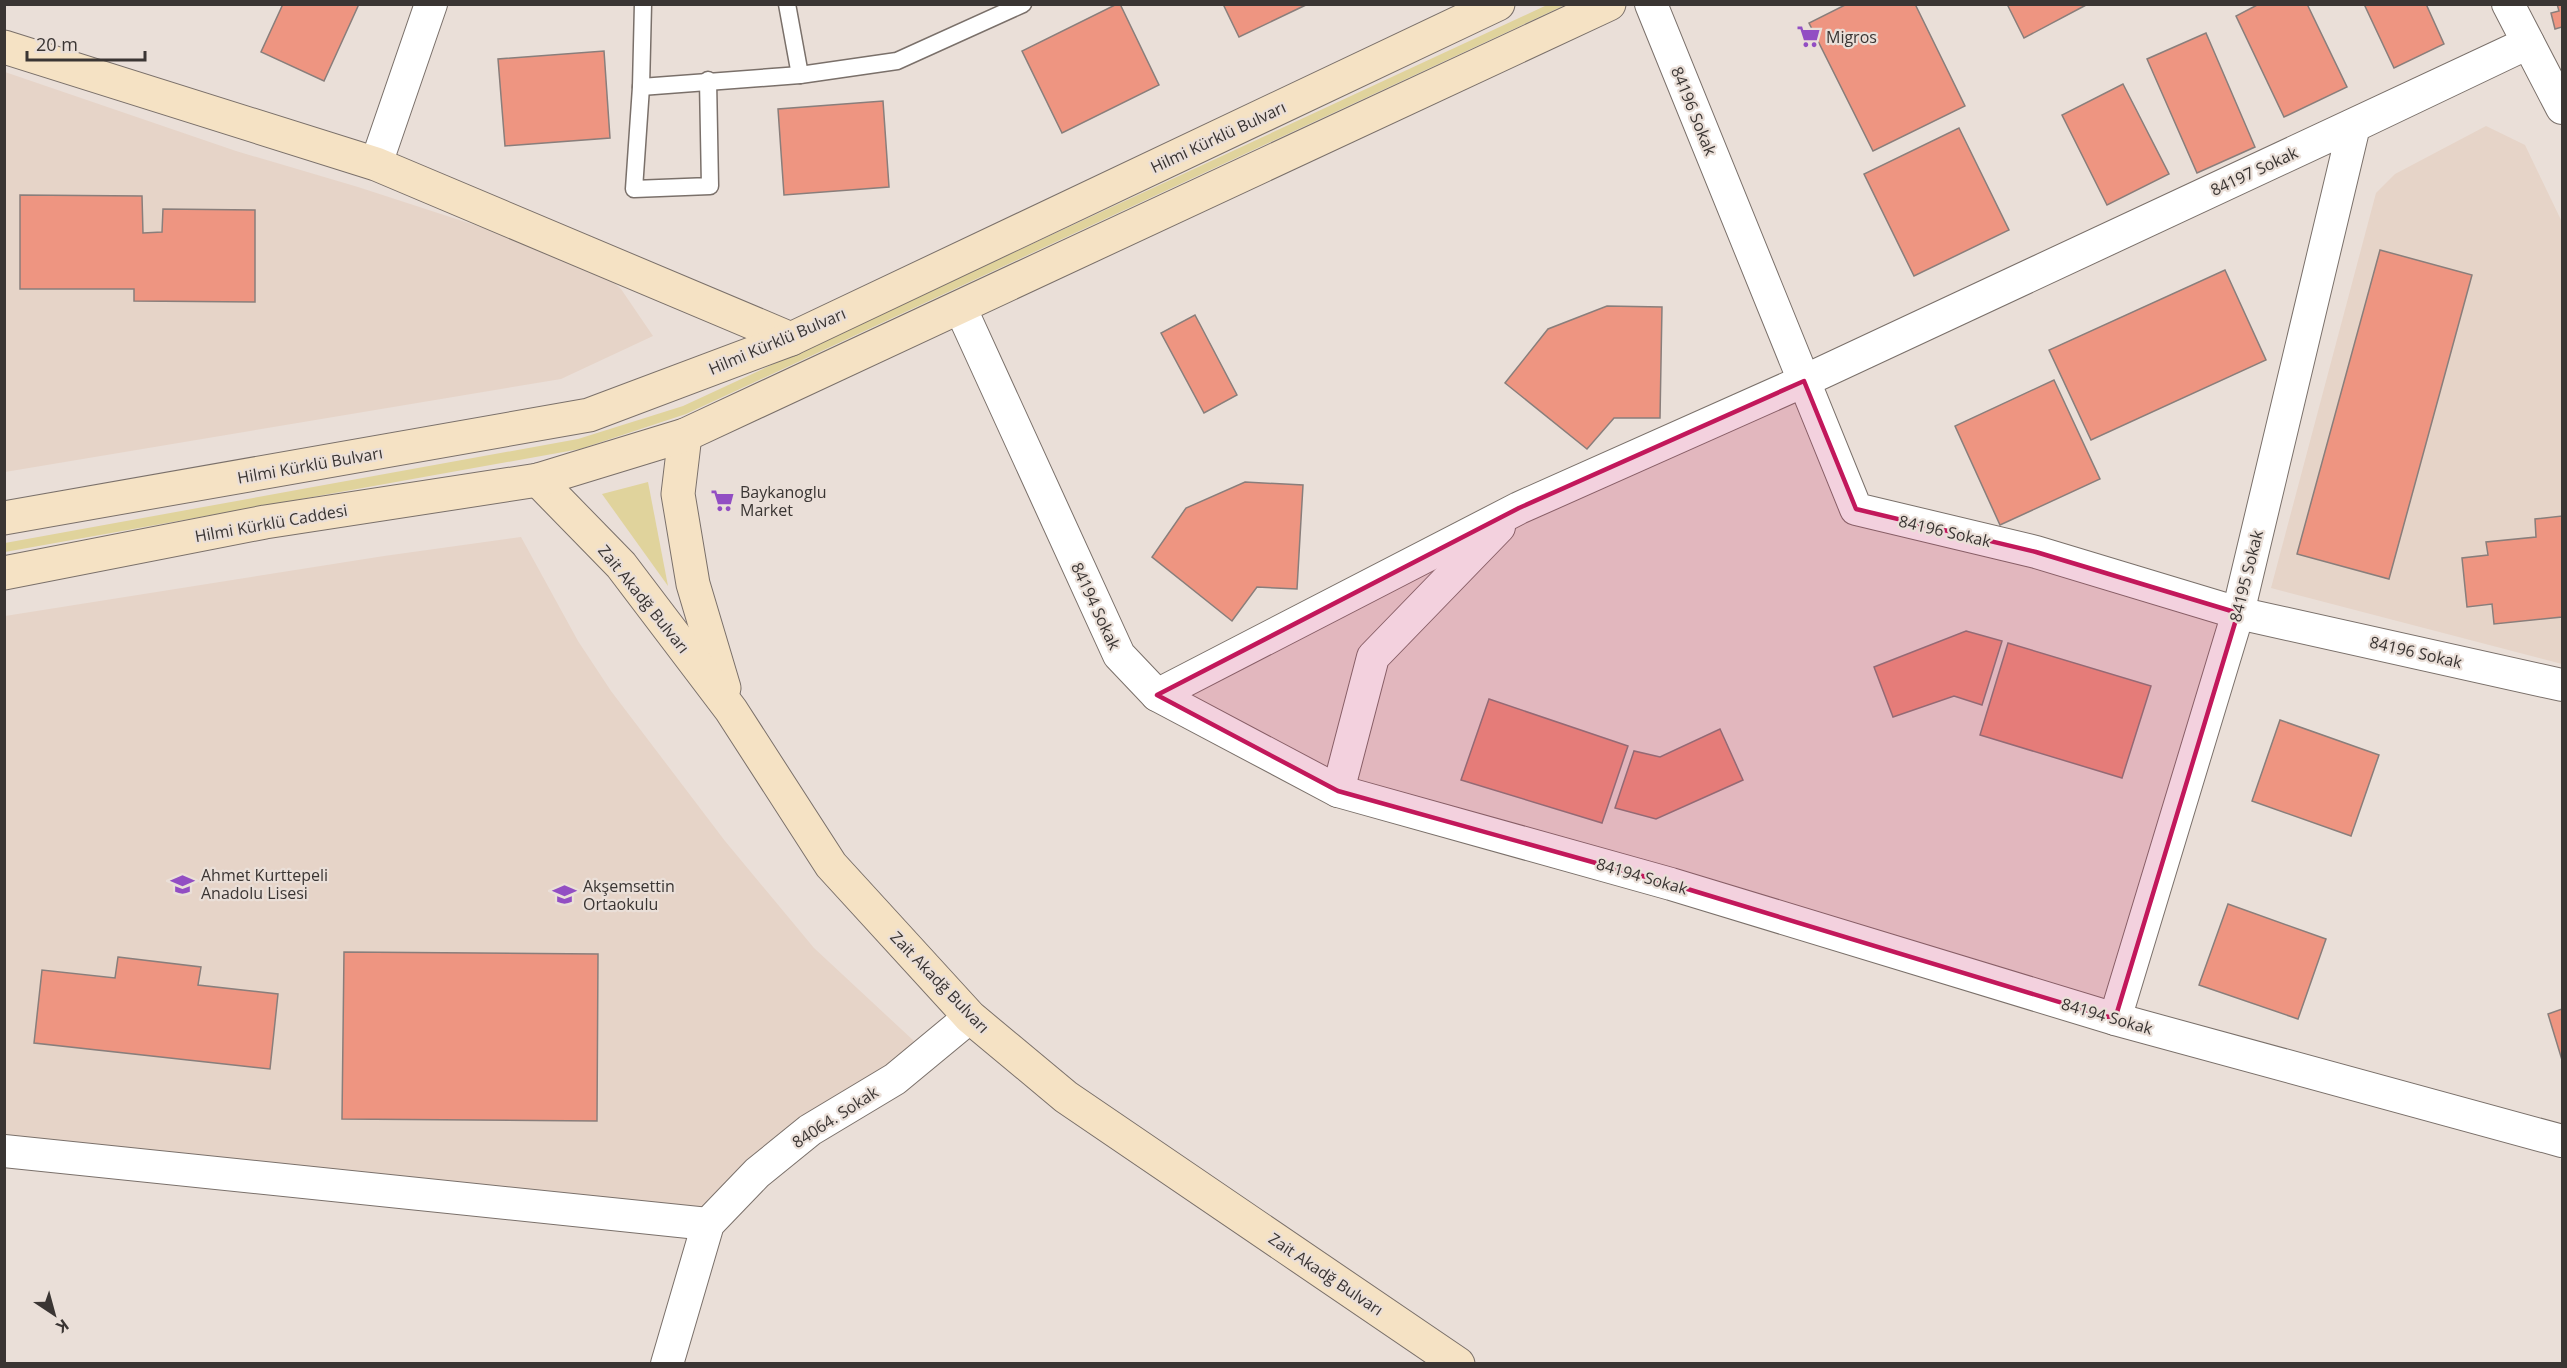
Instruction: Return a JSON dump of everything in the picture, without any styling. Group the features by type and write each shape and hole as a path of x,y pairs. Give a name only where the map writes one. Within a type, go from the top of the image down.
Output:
{"main road":[{"name":"Hilmi Kürklü Bulvarı","path":"4,518 589,415 791,339 1498,4"},
{"path":"538,480 685,435 1609,4"},
{"path":"4,47 376,164 791,339"},
{"path":"685,435 678,494 693,584 730,710"},
{"name":"Hilmi Kürklü Caddesi","path":"4,573 265,522 538,480"},
{"name":"Zait Akadğ Bulvarı","path":"538,480 621,565 730,710 831,865 970,1017 1066,1097 1458,1364"}],"street":[{"path":"376,164 431,4"},
{"name":"84196 Sokak","path":"1651,4 1856,509 2036,552 2238,613 2562,685"},
{"path":"2508,4 2562,108"},
{"name":"84197 Sokak","path":"1156,695 1519,507 1804,381 2528,43"},
{"name":"84195 Sokak","path":"2115,1019 2238,613 2354,126 2528,43"},
{"name":"84194 Sokak","path":"960,308 1119,656 1156,695 1338,791 1671,884 2115,1019 2562,1141"},
{"path":"1338,791 1373,657 1519,507"},
{"name":"84064. Sokak","path":"667,1364 708,1224 757,1173 810,1130 894,1079 970,1017"},
{"path":"4,1150 708,1224"}],"lane":[{"path":"643,4 641,87 634,189 710,186 708,80"},
{"path":"787,4 800,75"},
{"path":"641,87 708,80 800,75 897,62 1023,4"}],"highlighted area":[{"path":"1804,381 1856,509 2036,552 2238,613 2115,1019 1671,884 1338,791 1157,695 1519,508"}],"shaded area":[{"path":"1547,5 1565,5 686,414 580,449 5,552 5,543 578,439 683,406"},
{"path":"5,72 236,151 358,187 558,252 602,272 621,289 653,336 561,379 5,472"},
{"path":"2486,126 2525,145 2562,222 2562,664 2271,588 2376,193 2395,174"},
{"path":"648,482 668,586 602,494"},
{"path":"521,537 578,641 611,691 725,841 814,948 929,1055 695,1225 5,1151 5,616 384,556"}],"building":[{"path":"283,4 359,4 324,81 261,52"},
{"path":"1120,4 1159,85 1062,133 1022,51"},
{"path":"1223,4 1308,4 1239,37"},
{"path":"1847,4 1915,4 1965,106 1873,151 1809,23"},
{"path":"2007,4 2088,4 2024,38"},
{"path":"2259,4 2307,4 2347,87 2284,117 2236,16"},
{"path":"2364,4 2426,4 2444,44 2394,68"},
{"path":"2557,4 2562,4 2562,27 2555,29 2551,13 2559,11"},
{"path":"2206,33 2255,147 2197,173 2147,59"},
{"path":"604,51 610,138 505,146 498,59"},
{"path":"2123,84 2169,174 2107,205 2062,115"},
{"path":"883,101 889,187 784,195 778,109"},
{"path":"1959,128 2009,230 1914,276 1864,174"},
{"path":"20,195 142,196 143,233 162,232 163,209 255,210 255,302 134,301 134,289 20,289"},
{"path":"2380,250 2472,275 2389,579 2297,554"},
{"path":"2225,270 2266,360 2091,440 2049,350"},
{"path":"1607,306 1662,307 1660,418 1614,418 1587,449 1505,383 1548,329"},
{"path":"1195,315 1237,395 1204,413 1161,333"},
{"path":"2054,380 2100,479 2000,525 1955,426"},
{"path":"1245,482 1303,485 1297,589 1257,587 1232,621 1152,557 1186,508"},
{"path":"2562,516 2562,617 2494,624 2492,604 2467,607 2462,558 2488,555 2486,542 2536,537 2535,519"},
{"path":"1966,631 2002,641 1982,705 1954,696 1893,717 1874,667"},
{"path":"2008,643 2151,686 2122,778 1980,735"},
{"path":"1489,699 1628,746 1602,823 1461,780"},
{"path":"2280,720 2379,755 2351,836 2252,801"},
{"path":"1720,729 1743,780 1656,819 1615,808 1634,751 1660,757"},
{"path":"2228,904 2326,939 2298,1019 2199,985"},
{"path":"344,952 598,954 597,1121 342,1119"},
{"path":"118,957 201,967 198,985 278,994 270,1069 34,1043 42,970 115,978"},
{"path":"2562,1009 2562,1060 2548,1014"}],"place":[{"name":"Migros","path":"1808,37"},
{"name":"Baykanoglu Market","path":"722,501"},
{"name":"Ahmet Kurttepeli Anadolu Lisesi","path":"183,884"},
{"name":"Akşemsettin Ortaokulu","path":"565,895"}]}
